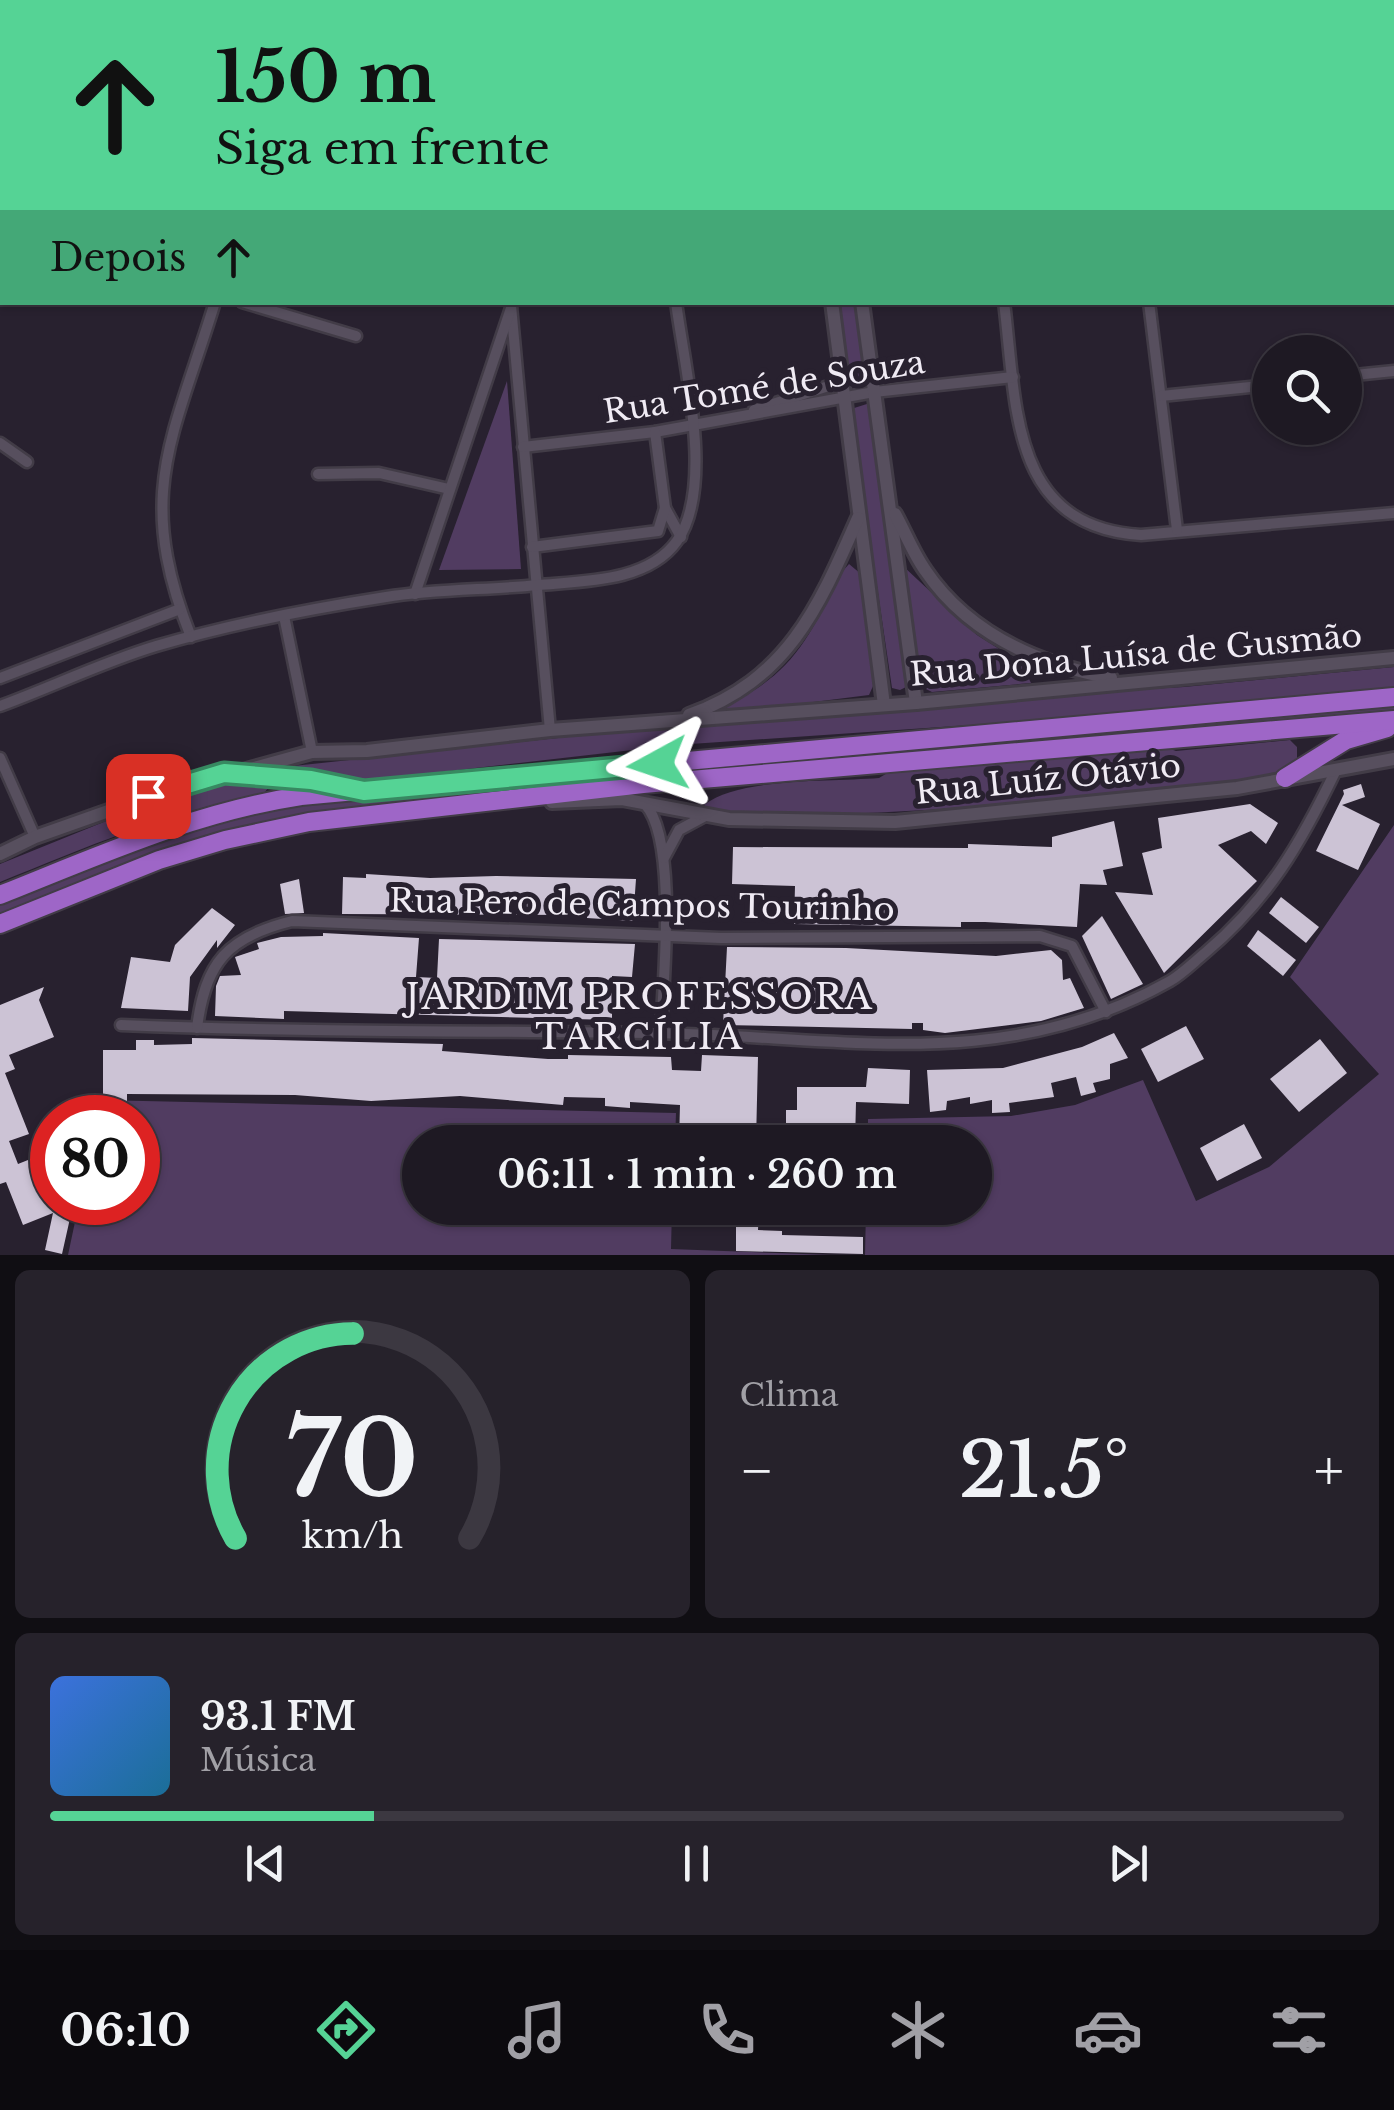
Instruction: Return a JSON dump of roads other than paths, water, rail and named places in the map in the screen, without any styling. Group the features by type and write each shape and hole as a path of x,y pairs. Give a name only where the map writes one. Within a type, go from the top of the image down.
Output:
{"highway":[{"path":"0,896 130,843 219,813 288,798 1394,697"},
{"path":"1285,778 1346,740 1394,723"},
{"path":"0,924 159,860 225,840 309,822 642,784 1394,723"},
{"path":"224,773 311,780 364,791"}],"street":[{"path":"191,637 172,590 161,528 162,468 184,388 214,305"},
{"path":"252,305 356,336"},
{"path":"512,305 550,730"},
{"path":"415,594 512,305"},
{"path":"0,706 154,647 191,637 284,616 415,594 535,586 638,571 666,555 680,537 692,505 698,459 676,305"},
{"path":"832,305 884,705"},
{"path":"862,305 916,703"},
{"path":"1004,305 1026,451 1043,490 1076,520 1108,533 1142,535 1394,513"},
{"path":"1149,305 1177,530"},
{"path":"1362,374 1394,371"},
{"name":"Rua Tomé de Souza","path":"523,447 655,432 874,392 1013,377"},
{"path":"734,417 841,382"},
{"path":"1161,396 1252,386"},
{"path":"655,432 665,508 680,537"},
{"path":"0,443 27,462"},
{"path":"318,474 379,474 449,488"},
{"path":"890,505 924,570 954,605 993,636 1029,656 1076,671 1128,681"},
{"path":"532,547 658,530 665,508"},
{"path":"0,854 34,837 224,773 312,752 367,751 675,720 722,703 752,684 778,660 818,601 859,515"},
{"path":"0,678 180,610"},
{"path":"284,616 312,752"},
{"name":"Rua Dona Luísa de Gusmão","path":"675,720 916,703 1394,658"},
{"path":"0,758 34,837"},
{"name":"Rua Luíz Otávio","path":"515,799 643,802 705,816 895,822 1237,788 1394,759"},
{"path":"121,1026 661,1033 941,1046 1029,1036 1106,1012 1173,980 1226,935 1275,883 1306,833 1336,770"},
{"path":"643,802 654,814 664,858 661,1033"},
{"path":"664,858 680,830 705,816"},
{"name":"Rua Pero de Campos Tourinho","path":"196,1028 205,982 214,963 246,937 292,921 664,935 1040,936 1072,946 1106,1012"}],"district":[{"name":"JARDIM PROFESSORA TARCÍLIA","path":"640,1016"}]}
